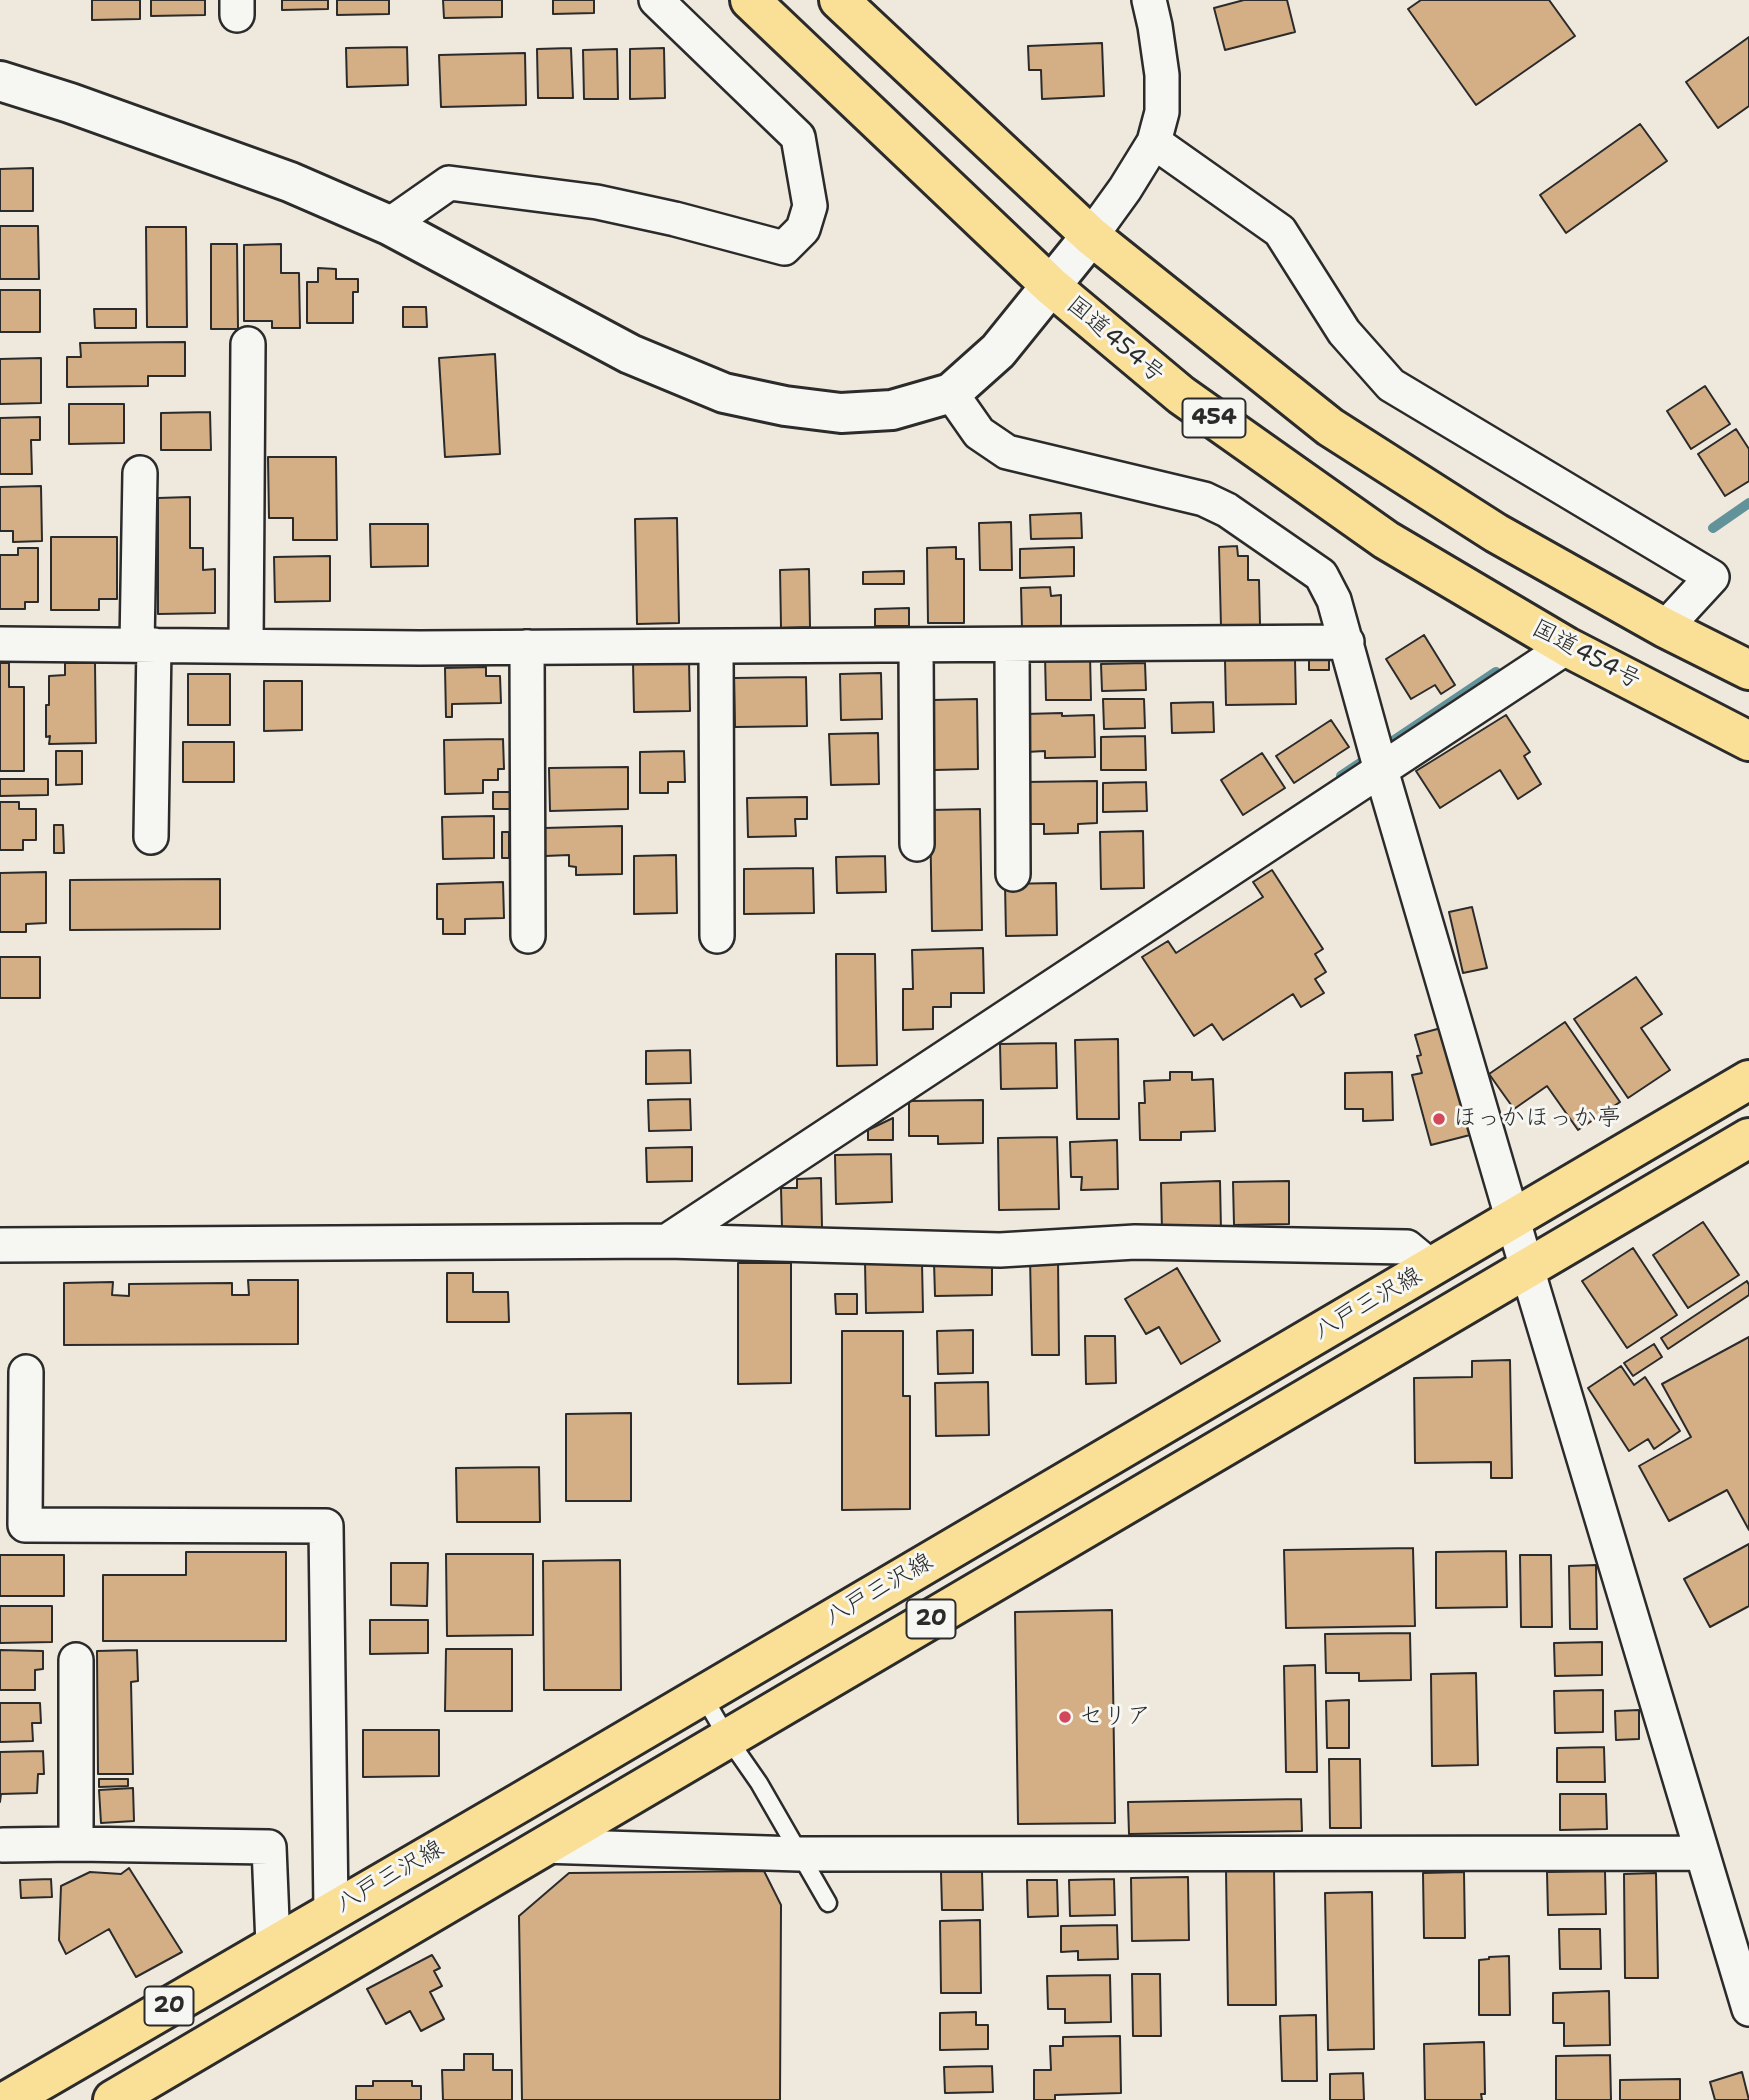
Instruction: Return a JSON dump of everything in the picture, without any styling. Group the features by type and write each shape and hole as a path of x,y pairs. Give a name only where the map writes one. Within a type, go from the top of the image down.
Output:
{"main road":[{"name":"国道454号","path":"750,0 1051,286 1181,395 1386,540 1567,647 1749,740"},
{"name":"454","path":"839,0 1091,236 1330,427 1496,533 1665,628 1749,670"},
{"name":"八戸三沢線","path":"8,2100 1749,1080"},
{"name":"八戸三沢線","path":"113,2100 1749,1138"}],"street":[{"path":"388,225 449,183 597,202 675,219 784,248 803,229 810,206 798,138 656,0"},
{"path":"0,81 290,182 388,225 630,354 724,393 785,406 841,413 892,410 951,393 998,351 1091,236 1125,189 1154,142 1162,112 1162,75 1149,0"},
{"path":"1154,142 1280,231 1344,332 1391,386 1712,577 1665,628"},
{"path":"246,646 248,344"},
{"path":"951,393 979,433 1007,452 1204,499 1227,510 1321,575 1334,600 1513,1219 1748,2003"},
{"path":"140,473 151,837"},
{"path":"0,644 527,648 1347,642"},
{"path":"1012,645 1013,874"},
{"path":"916,646 917,844"},
{"path":"716,647 717,936"},
{"path":"667,1241 1567,647"},
{"path":"527,648 528,936"},
{"path":"0,1245 667,1241 1000,1250 1135,1242 1407,1247 1431,1267"},
{"path":"26,1372 25,1525 326,1526 331,1911"},
{"path":"76,1660 76,1844"},
{"path":"3,1845 269,1847 273,1945"},
{"path":"542,1846 799,1854 1702,1853"}],"lane":[{"path":"702,1693 727,1737 759,1783 828,1903"}],"building":[{"path":"92,0 140,0 140,19 92,20"},
{"path":"151,0 205,0 205,15 151,16"},
{"path":"282,0 328,0 328,9 282,10"},
{"path":"337,0 389,0 389,14 337,15"},
{"path":"443,0 502,0 502,17 444,18"},
{"path":"553,0 594,0 594,13 553,14"},
{"path":"1244,0 1287,0 1295,32 1225,50 1214,8"},
{"path":"1421,0 1549,0 1575,36 1476,105 1408,9"},
{"path":"1749,37 1749,106 1718,128 1686,82"},
{"path":"1102,43 1104,96 1042,99 1041,70 1029,70 1028,46"},
{"path":"407,47 408,85 347,87 346,48"},
{"path":"571,48 573,98 538,98 537,49"},
{"path":"664,48 665,98 630,99 630,49"},
{"path":"617,49 618,99 584,99 583,50"},
{"path":"525,53 526,105 441,107 439,55"},
{"path":"1640,124 1667,161 1566,233 1540,195"},
{"path":"33,168 33,211 0,211 0,169"},
{"path":"0,226 38,226 39,279 0,279"},
{"path":"146,227 186,227 187,327 147,327"},
{"path":"211,244 237,244 238,329 211,329"},
{"path":"281,244 281,273 299,273 300,328 272,328 272,321 244,321 244,245"},
{"path":"318,268 336,269 336,279 358,279 358,292 353,292 353,323 307,323 307,282 318,282"},
{"path":"0,290 40,290 40,332 0,332"},
{"path":"403,307 426,307 427,327 403,327"},
{"path":"94,309 136,309 136,328 95,328"},
{"path":"185,342 185,376 148,376 148,386 67,387 67,357 81,357 80,343"},
{"path":"495,354 500,454 445,457 439,358"},
{"path":"41,358 41,403 0,404 0,359"},
{"path":"1705,386 1730,424 1691,449 1667,411"},
{"path":"69,404 124,404 124,443 69,444"},
{"path":"210,412 211,450 161,450 161,413"},
{"path":"40,417 40,440 31,440 32,474 0,474 0,418"},
{"path":"1736,429 1749,449 1749,481 1725,496 1698,454"},
{"path":"268,457 336,457 337,540 293,540 293,518 269,518"},
{"path":"41,486 42,541 13,542 13,531 0,531 0,487"},
{"path":"190,497 190,548 203,548 203,570 215,569 215,613 158,614 158,498"},
{"path":"1081,513 1082,538 1031,539 1030,515"},
{"path":"677,518 679,623 637,624 635,519"},
{"path":"1011,522 1012,570 980,570 979,523"},
{"path":"370,524 428,524 428,566 371,567"},
{"path":"51,537 117,537 117,599 99,599 99,610 51,610"},
{"path":"1237,546 1238,556 1248,556 1248,580 1259,580 1260,625 1221,627 1219,547"},
{"path":"956,547 956,559 964,559 964,623 928,623 927,548"},
{"path":"1074,547 1074,576 1020,578 1020,549"},
{"path":"18,548 38,548 38,602 25,602 25,609 0,609 0,555 18,555"},
{"path":"330,556 330,601 275,602 274,557"},
{"path":"809,569 810,627 781,628 780,570"},
{"path":"904,571 904,584 863,584 863,572"},
{"path":"1050,587 1051,596 1061,595 1061,629 1022,630 1021,588"},
{"path":"909,608 909,626 875,626 875,609"},
{"path":"1424,635 1455,685 1441,694 1435,685 1411,699 1386,659"},
{"path":"1090,655 1091,700 1046,700 1045,656"},
{"path":"1309,655 1329,655 1329,670 1309,670"},
{"path":"1295,659 1296,704 1226,705 1225,660"},
{"path":"689,660 690,711 634,712 633,661"},
{"path":"0,663 9,663 9,687 24,687 24,771 0,771"},
{"path":"65,663 95,663 96,743 49,744 50,736 46,737 49,676 65,675"},
{"path":"1145,663 1146,690 1102,691 1101,664"},
{"path":"486,667 486,676 500,676 501,703 452,704 452,717 446,717 445,668"},
{"path":"881,673 882,719 841,720 840,674"},
{"path":"188,674 230,674 230,725 188,725"},
{"path":"806,677 807,726 735,727 734,678"},
{"path":"264,681 302,681 302,730 264,731"},
{"path":"977,699 978,769 934,770 933,700"},
{"path":"1103,699 1144,699 1145,728 1104,729"},
{"path":"1213,702 1214,732 1172,733 1171,703"},
{"path":"1062,713 1062,716 1094,715 1095,757 1045,758 1045,751 1026,752 1025,714"},
{"path":"1506,715 1530,752 1524,756 1541,784 1518,799 1500,770 1440,808 1416,771"},
{"path":"1331,720 1349,747 1294,783 1276,756"},
{"path":"878,733 879,784 831,785 829,734"},
{"path":"1145,736 1146,770 1101,770 1101,737"},
{"path":"503,739 504,769 498,769 498,780 483,780 483,793 445,794 444,740"},
{"path":"183,742 234,742 234,782 183,782"},
{"path":"56,751 82,751 82,784 56,785"},
{"path":"684,751 685,782 668,782 668,793 640,793 640,752"},
{"path":"1262,753 1285,788 1243,815 1221,780"},
{"path":"628,767 628,809 550,811 549,768"},
{"path":"0,779 48,779 48,795 0,796"},
{"path":"1097,781 1097,823 1078,824 1078,833 1044,834 1044,824 1025,824 1024,782"},
{"path":"1146,782 1147,811 1103,812 1103,783"},
{"path":"493,792 510,792 510,809 493,809"},
{"path":"807,797 807,819 795,819 796,836 748,837 747,798"},
{"path":"0,802 19,802 19,809 36,809 36,840 23,840 23,850 0,850"},
{"path":"980,809 982,930 932,931 930,810"},
{"path":"494,816 494,858 443,859 442,817"},
{"path":"54,825 63,825 64,853 54,853"},
{"path":"622,826 622,874 576,875 576,867 569,866 569,855 545,856 544,828"},
{"path":"1143,831 1144,888 1101,889 1100,832"},
{"path":"502,832 509,832 509,858 502,858"},
{"path":"676,855 677,913 634,914 634,856"},
{"path":"885,856 886,892 837,893 836,857"},
{"path":"813,868 814,913 744,914 744,869"},
{"path":"1272,870 1323,949 1315,954 1326,972 1315,979 1324,993 1301,1007 1293,994 1223,1040 1212,1024 1194,1036 1142,957 1168,941 1176,953 1263,897 1253,882"},
{"path":"46,872 46,923 26,924 26,932 0,932 0,873"},
{"path":"220,879 220,929 70,930 70,880"},
{"path":"503,882 504,918 465,919 465,934 443,934 443,919 437,919 437,884"},
{"path":"1056,883 1057,935 1006,936 1005,884"},
{"path":"1472,907 1487,968 1463,973 1449,912"},
{"path":"983,948 984,993 951,993 951,1007 933,1007 933,1029 903,1030 903,989 913,989 912,950"},
{"path":"836,954 875,954 877,1065 837,1066"},
{"path":"0,957 40,957 40,998 0,998"},
{"path":"1636,977 1662,1014 1641,1028 1670,1070 1628,1098 1574,1019"},
{"path":"1565,1022 1620,1102 1578,1130 1547,1086 1514,1109 1489,1074"},
{"path":"1441,1028 1470,1135 1431,1145 1412,1075 1422,1073 1417,1056 1421,1055 1415,1035"},
{"path":"1118,1039 1119,1119 1077,1119 1075,1040"},
{"path":"1056,1043 1057,1088 1001,1089 1000,1044"},
{"path":"690,1050 691,1083 646,1084 646,1051"},
{"path":"1170,1072 1192,1072 1192,1080 1213,1079 1215,1131 1181,1132 1181,1140 1140,1140 1139,1103 1145,1103 1144,1081 1170,1080"},
{"path":"1392,1072 1393,1120 1363,1121 1363,1109 1345,1109 1345,1073"},
{"path":"690,1099 691,1130 649,1131 648,1100"},
{"path":"983,1100 983,1143 938,1144 938,1136 909,1136 909,1101"},
{"path":"893,1118 893,1140 868,1140 868,1130"},
{"path":"1057,1137 1059,1209 999,1210 998,1138"},
{"path":"1117,1140 1118,1189 1081,1190 1082,1177 1071,1177 1070,1142"},
{"path":"692,1147 692,1181 647,1182 646,1148"},
{"path":"891,1154 892,1202 836,1204 835,1155"},
{"path":"821,1178 822,1228 782,1229 781,1188 797,1188 797,1179"},
{"path":"1220,1181 1221,1231 1162,1232 1161,1183"},
{"path":"1289,1181 1289,1224 1234,1225 1233,1182"},
{"path":"1703,1222 1739,1275 1688,1308 1653,1255"},
{"path":"1633,1248 1677,1315 1627,1348 1582,1281"},
{"path":"1030,1258 1058,1258 1059,1355 1032,1355"},
{"path":"992,1261 992,1295 935,1296 934,1262"},
{"path":"865,1262 922,1262 923,1312 866,1313"},
{"path":"738,1263 791,1263 791,1383 738,1384"},
{"path":"1177,1268 1220,1341 1181,1364 1159,1327 1146,1334 1125,1299"},
{"path":"447,1273 473,1273 473,1292 508,1292 509,1322 447,1322"},
{"path":"248,1280 298,1280 298,1344 64,1345 64,1283 113,1282 112,1295 129,1296 129,1284 232,1283 232,1295 249,1295"},
{"path":"1747,1281 1749,1295 1668,1349 1661,1338"},
{"path":"835,1294 857,1294 857,1314 836,1314"},
{"path":"973,1330 973,1373 938,1374 937,1331"},
{"path":"842,1331 903,1331 903,1396 910,1396 910,1509 842,1510"},
{"path":"1085,1336 1115,1336 1116,1383 1086,1384"},
{"path":"1749,1337 1749,1530 1727,1490 1669,1521 1639,1466 1691,1437 1662,1384"},
{"path":"1654,1344 1662,1357 1633,1376 1624,1363"},
{"path":"1510,1360 1512,1478 1491,1478 1491,1462 1415,1463 1414,1378 1472,1377 1472,1361"},
{"path":"1621,1366 1634,1385 1645,1377 1680,1431 1654,1449 1648,1439 1629,1451 1588,1388"},
{"path":"988,1382 989,1435 936,1436 935,1383"},
{"path":"631,1413 631,1501 566,1501 566,1414"},
{"path":"539,1467 540,1522 457,1522 456,1468"},
{"path":"1749,1544 1749,1606 1710,1627 1684,1579"},
{"path":"1413,1548 1415,1626 1286,1628 1284,1550"},
{"path":"1506,1551 1507,1607 1436,1608 1436,1552"},
{"path":"186,1552 286,1552 286,1641 103,1641 103,1575 186,1575"},
{"path":"446,1554 533,1554 533,1635 447,1636"},
{"path":"0,1555 64,1555 64,1596 0,1596"},
{"path":"1520,1555 1551,1555 1552,1627 1521,1627"},
{"path":"620,1560 621,1690 544,1690 543,1561"},
{"path":"391,1563 428,1563 427,1606 391,1605"},
{"path":"1596,1565 1597,1629 1570,1629 1569,1566"},
{"path":"0,1606 52,1606 52,1642 0,1643"},
{"name":"セリア","path":"1112,1610 1115,1823 1018,1824 1015,1612"},
{"path":"370,1620 428,1620 428,1653 370,1654"},
{"path":"1410,1633 1411,1680 1359,1681 1359,1673 1326,1673 1325,1634"},
{"path":"1602,1642 1602,1675 1555,1676 1554,1643"},
{"path":"446,1649 512,1649 512,1711 445,1711"},
{"path":"0,1650 43,1651 43,1669 35,1670 35,1690 0,1690"},
{"path":"137,1650 138,1681 131,1682 133,1774 98,1774 97,1651"},
{"path":"1315,1665 1317,1772 1286,1772 1284,1666"},
{"path":"1476,1673 1478,1765 1432,1766 1431,1674"},
{"path":"1603,1690 1603,1732 1555,1733 1554,1691"},
{"path":"1349,1700 1349,1748 1327,1748 1326,1701"},
{"path":"0,1703 40,1703 41,1723 32,1723 33,1741 0,1742"},
{"path":"1639,1710 1639,1739 1616,1740 1615,1711"},
{"path":"363,1730 439,1730 439,1776 363,1777"},
{"path":"1604,1747 1605,1782 1557,1782 1557,1748"},
{"path":"43,1751 44,1774 38,1774 37,1793 1,1794 0,1802 0,1752"},
{"path":"1329,1759 1360,1759 1361,1828 1330,1828"},
{"path":"99,1779 128,1779 128,1786 99,1787"},
{"path":"133,1788 134,1821 101,1823 99,1790"},
{"path":"1560,1794 1606,1794 1607,1829 1560,1830"},
{"path":"1301,1799 1302,1831 1129,1834 1128,1802"},
{"path":"129,1868 182,1952 136,1977 109,1929 66,1954 59,1940 61,1886 90,1872 121,1874"},
{"path":"1274,1869 1276,2005 1228,2005 1226,1870"},
{"path":"764,1871 781,1905 780,2100 522,2100 519,1916 569,1873"},
{"path":"1605,1871 1606,1914 1548,1915 1547,1872"},
{"path":"941,1872 982,1872 983,1910 942,1910"},
{"path":"1464,1872 1465,1938 1424,1938 1423,1873"},
{"path":"1656,1873 1658,1978 1625,1978 1624,1874"},
{"path":"1188,1877 1189,1940 1132,1941 1131,1878"},
{"path":"51,1879 52,1897 21,1898 20,1880"},
{"path":"1114,1879 1115,1915 1070,1916 1069,1880"},
{"path":"1027,1880 1057,1880 1058,1916 1028,1917"},
{"path":"1372,1892 1374,2049 1328,2050 1325,1893"},
{"path":"980,1920 981,1993 941,1993 940,1921"},
{"path":"1117,1925 1118,1959 1078,1960 1078,1951 1061,1952 1061,1926"},
{"path":"1559,1929 1600,1929 1601,1969 1560,1969"},
{"path":"432,1955 440,1968 434,1971 442,1986 430,1992 444,2019 421,2031 410,2011 386,2024 367,1989"},
{"path":"1509,1956 1510,2015 1479,2015 1479,1960"},
{"path":"1132,1974 1160,1974 1161,2036 1133,2036"},
{"path":"1110,1975 1111,2022 1065,2023 1065,2009 1048,2009 1047,1976"},
{"path":"1609,1991 1610,2045 1564,2046 1564,2023 1553,2023 1553,1993"},
{"path":"976,2012 976,2025 988,2025 988,2049 940,2050 940,2013"},
{"path":"1316,2015 1317,2081 1282,2081 1280,2016"},
{"path":"1120,2036 1121,2093 1055,2095 1055,2100 1034,2100 1034,2070 1051,2070 1050,2046 1063,2046 1063,2037"},
{"path":"1484,2042 1485,2094 1481,2094 1482,2100 1425,2100 1424,2044"},
{"path":"464,2054 493,2054 493,2070 512,2070 512,2100 443,2100 442,2070 464,2070"},
{"path":"1610,2055 1611,2100 1556,2100 1556,2056"},
{"path":"992,2066 993,2092 945,2093 944,2067"},
{"path":"1742,2072 1749,2100 1715,2100 1710,2082"},
{"path":"1363,2073 1364,2100 1330,2100 1330,2074"},
{"path":"1680,2079 1680,2100 1620,2100 1620,2080"},
{"path":"373,2081 412,2081 412,2086 421,2086 421,2100 356,2100 356,2086 373,2086"}],"waterway":[{"path":"1713,528 1749,503"},
{"path":"1341,776 1496,672"}],"place":[{"name":"ほっかほっか亭","path":"1439,1119"},
{"name":"セリア","path":"1065,1717"}]}
